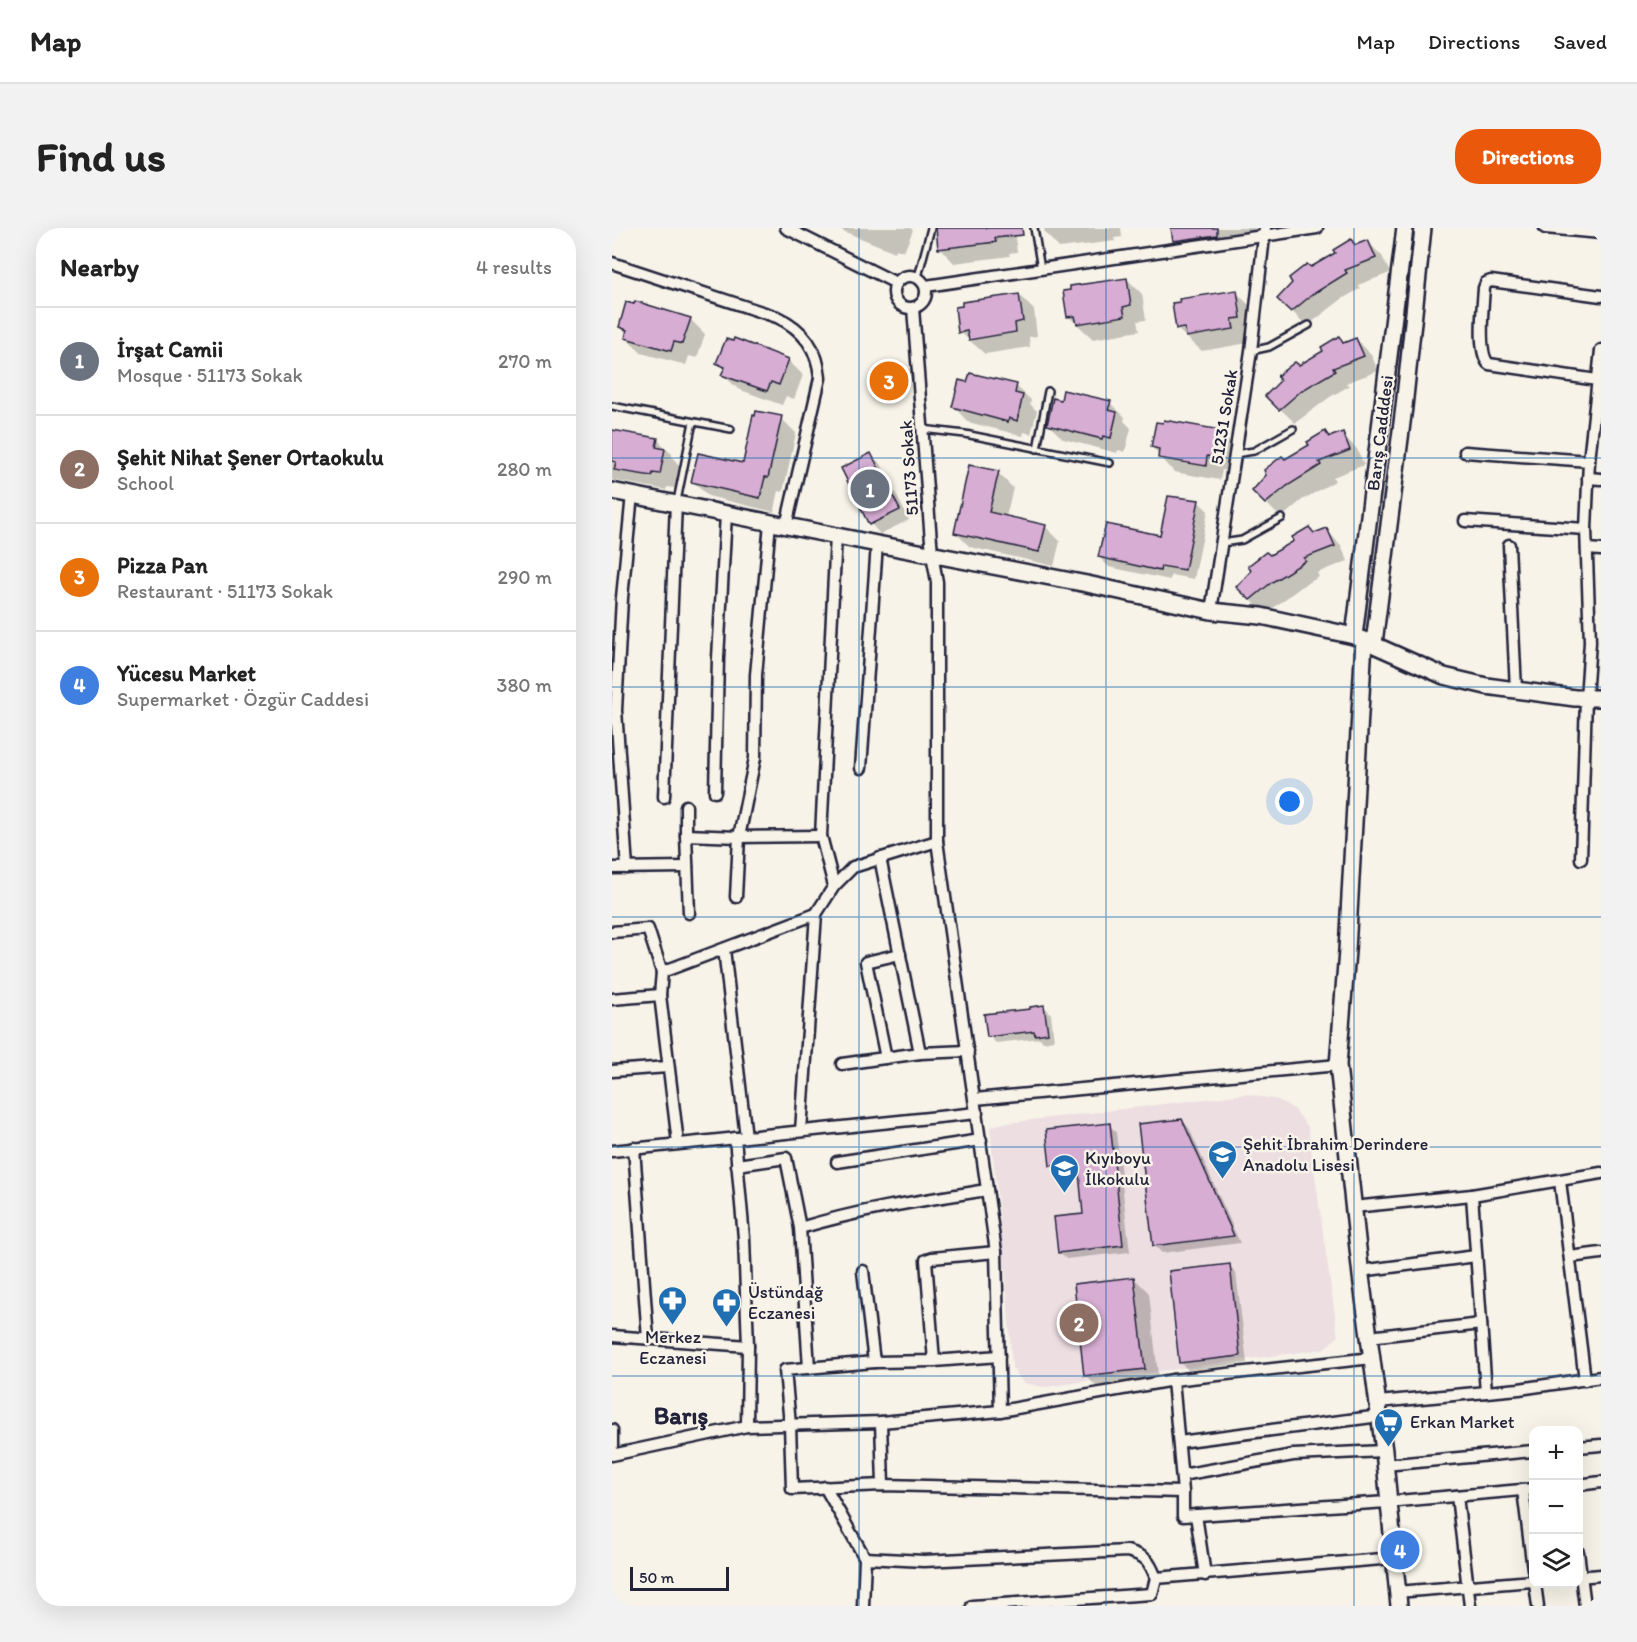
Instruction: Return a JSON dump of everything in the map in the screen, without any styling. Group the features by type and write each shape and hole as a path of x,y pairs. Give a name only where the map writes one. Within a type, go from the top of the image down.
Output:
{"main road":[{"name":"Barış Cadddesi","path":"1364,639 1405,228"},
{"name":"Barış Cadddesi","path":"1364,639 1404,407 1423,228"},
{"path":"612,491 1087,584 1211,611 1262,616 1364,639 1444,676 1486,686 1593,698"},
{"path":"1364,639 1347,951 1338,1065 1360,1271 1379,1409 1398,1599"}],"street":[{"path":"786,228 805,232 896,283"},
{"path":"922,282 1041,269 1265,231 1317,228"},
{"path":"1545,228 1601,233"},
{"name":"51231 Sokak","path":"1211,611 1251,351 1265,231"},
{"path":"612,263 777,317 799,330 810,344 817,360 820,378 786,526"},
{"path":"909,275 922,282 927,291 923,302 913,308 898,303 894,293 896,283 909,275"},
{"path":"1597,380 1489,364 1485,361 1482,350 1484,288 1486,283 1491,281 1601,296"},
{"name":"51173 Sokak","path":"913,308 932,554 937,582 937,841 996,1252 1000,1411"},
{"path":"1581,859 1593,698 1586,530 1588,460 1598,396 1597,380 1601,350"},
{"path":"1465,452 1588,460"},
{"path":"1588,478 1601,479"},
{"path":"627,868 614,710 632,494"},
{"path":"664,797 676,502"},
{"path":"715,792 718,658 726,514"},
{"path":"1465,520 1586,530"},
{"path":"736,897 739,837 755,758 756,675 770,523"},
{"path":"834,886 821,836 836,536"},
{"path":"861,768 877,544"},
{"path":"1509,545 1516,690"},
{"path":"1587,549 1601,550"},
{"path":"1588,601 1601,601"},
{"path":"686,806 689,913"},
{"path":"686,835 821,836"},
{"path":"801,1131 816,914 834,886 853,867 937,841"},
{"path":"880,858 920,1053"},
{"path":"612,868 687,867"},
{"path":"662,972 816,914"},
{"path":"612,932 648,929 662,972 660,995 678,1143"},
{"path":"724,950 740,1137 737,1165 744,1238 748,1346 747,1426"},
{"path":"886,1058 866,962 900,954"},
{"path":"612,999 660,995"},
{"path":"842,1064 920,1053 968,1051"},
{"path":"975,1099 1338,1065"},
{"path":"612,1071 668,1067"},
{"path":"612,1151 976,1113"},
{"path":"837,1162 981,1140"},
{"path":"633,1148 648,1339"},
{"path":"737,1165 786,1158 800,1228 809,1368"},
{"path":"1353,1207 1472,1195 1601,1173"},
{"path":"1560,1181 1585,1380"},
{"path":"800,1228 842,1215 891,1204 987,1190"},
{"path":"1472,1195 1486,1392"},
{"path":"934,1361 926,1260 996,1252"},
{"path":"1570,1257 1601,1253"},
{"path":"1360,1271 1476,1256"},
{"path":"863,1271 874,1362"},
{"path":"1369,1336 1481,1324"},
{"path":"612,1336 748,1346"},
{"path":"999,1356 934,1361 874,1362 785,1371 792,1489 883,1485 1183,1492"},
{"path":"612,1455 747,1426 881,1422 1000,1411 1173,1380 1372,1358"},
{"path":"1179,1442 1486,1392 1601,1377"},
{"path":"1173,1380 1182,1474 1183,1516 1387,1503 1528,1489 1531,1534"},
{"path":"881,1422 883,1485"},
{"path":"612,1430 612,1446"},
{"path":"1583,1447 1601,1445"},
{"path":"1182,1474 1293,1455 1384,1458 1529,1451"},
{"path":"1583,1484 1601,1482"},
{"path":"825,1487 865,1558 863,1606"},
{"path":"1456,1496 1470,1606"},
{"path":"1196,1515 1205,1575"},
{"path":"865,1558 924,1561 1127,1551 1142,1554 1156,1578 1152,1594 972,1606"},
{"path":"1156,1578 1394,1558"},
{"path":"1583,1577 1601,1575"},
{"path":"1398,1599 1468,1586 1529,1582"},
{"path":"1535,1588 1538,1606"},
{"path":"1582,1588 1585,1606"}],"lane":[{"path":"922,282 931,228"},
{"path":"1034,228 1041,269"},
{"path":"1251,351 1269,347 1309,325"},
{"path":"1037,448 1048,391"},
{"path":"612,406 731,429"},
{"path":"676,502 693,422"},
{"path":"922,429 965,434 1110,463"},
{"path":"1235,454 1254,451 1293,429"},
{"path":"1221,543 1242,540 1282,518"}],"shaded area":[{"path":"1246,1094 1278,1100 1294,1109 1308,1127 1338,1337 1323,1349 1044,1387 1024,1383 1012,1368 1006,1278 990,1128 998,1124"}],"building":[{"path":"936,228 1022,228 1023,235 995,238 996,242 938,249"},
{"path":"1171,228 1217,228 1217,235 1173,241"},
{"path":"1351,239 1355,245 1368,240 1376,258 1345,270 1347,273 1313,294 1291,312 1277,299 1292,283 1289,278 1307,264 1311,267 1335,253 1333,250"},
{"path":"1127,278 1131,305 1123,307 1125,316 1077,324 1075,316 1067,317 1063,291 1070,290 1070,286"},
{"path":"1237,290 1241,318 1232,319 1234,329 1186,337 1185,328 1176,329 1172,303 1180,302 1179,299"},
{"path":"1019,294 1023,321 1015,323 1016,332 969,340 967,331 958,333 955,307 962,306 962,302"},
{"path":"635,301 691,318 682,344 674,342 671,351 625,338 627,330 619,327 626,302 634,304"},
{"path":"1339,336 1343,343 1356,338 1364,356 1333,368 1335,371 1301,391 1279,410 1265,396 1280,381 1277,376 1295,362 1299,365 1323,351 1321,347"},
{"path":"734,338 789,359 779,385 771,382 767,391 721,375 725,367 716,363 726,339 733,341"},
{"path":"970,373 1017,384 1015,393 1023,395 1017,421 1009,418 1008,422 952,407 959,380 967,382"},
{"path":"1063,390 1111,401 1108,410 1117,412 1111,438 1103,436 1102,439 1047,425 1053,398 1061,400"},
{"path":"756,411 782,416 768,478 765,477 760,498 691,482 698,453 743,463 753,415 755,416"},
{"path":"1164,420 1221,430 1216,458 1207,456 1206,466 1158,458 1159,449 1151,447 1156,422 1163,423"},
{"path":"612,430 658,438 656,447 665,449 660,474 653,473 652,476 614,470 616,462 612,461"},
{"path":"1325,431 1329,437 1343,432 1350,450 1319,462 1321,465 1287,486 1265,504 1252,491 1266,475 1264,470 1282,456 1285,459 1309,445 1307,442"},
{"path":"871,453 900,510 869,525 841,468"},
{"path":"969,465 999,471 989,512 1046,525 1039,552 954,533"},
{"path":"1168,496 1199,500 1185,570 1161,566 1160,571 1098,557 1106,524 1160,535"},
{"path":"1309,527 1314,533 1327,528 1335,546 1304,558 1306,561 1272,582 1250,600 1236,587 1251,571 1248,566 1266,552 1270,555 1294,541 1292,537"},
{"path":"1044,1005 1048,1033 1035,1035 1034,1031 987,1037 984,1014 1030,1009 1030,1007"},
{"path":"1182,1119 1234,1236 1153,1246 1138,1124"},
{"path":"1110,1123 1123,1245 1058,1253 1054,1217 1083,1214 1078,1163 1050,1166 1046,1130"},
{"path":"1230,1264 1240,1356 1179,1363 1169,1271"},
{"path":"1134,1277 1145,1369 1084,1376 1074,1284"}],"place":[{"name":"Pizza Pan","path":"889,381"},
{"name":"İrşat Camii","path":"870,489"},
{"name":"Şehit İbrahim Derindere Anadolu Lisesi","path":"1222,1180"},
{"name":"Kıyıboyu İlkokulu","path":"1064,1194"},
{"name":"Şehit Nihat Şener Ortaokulu","path":"1079,1323"},
{"name":"Merkez Eczanesi","path":"673,1326"},
{"name":"Üstündağ Eczanesi","path":"727,1328"},
{"name":"Erkan Market","path":"1389,1448"},
{"name":"Yücesu Market","path":"1400,1550"}],"district":[{"name":"Barış","path":"681,1415"}]}
